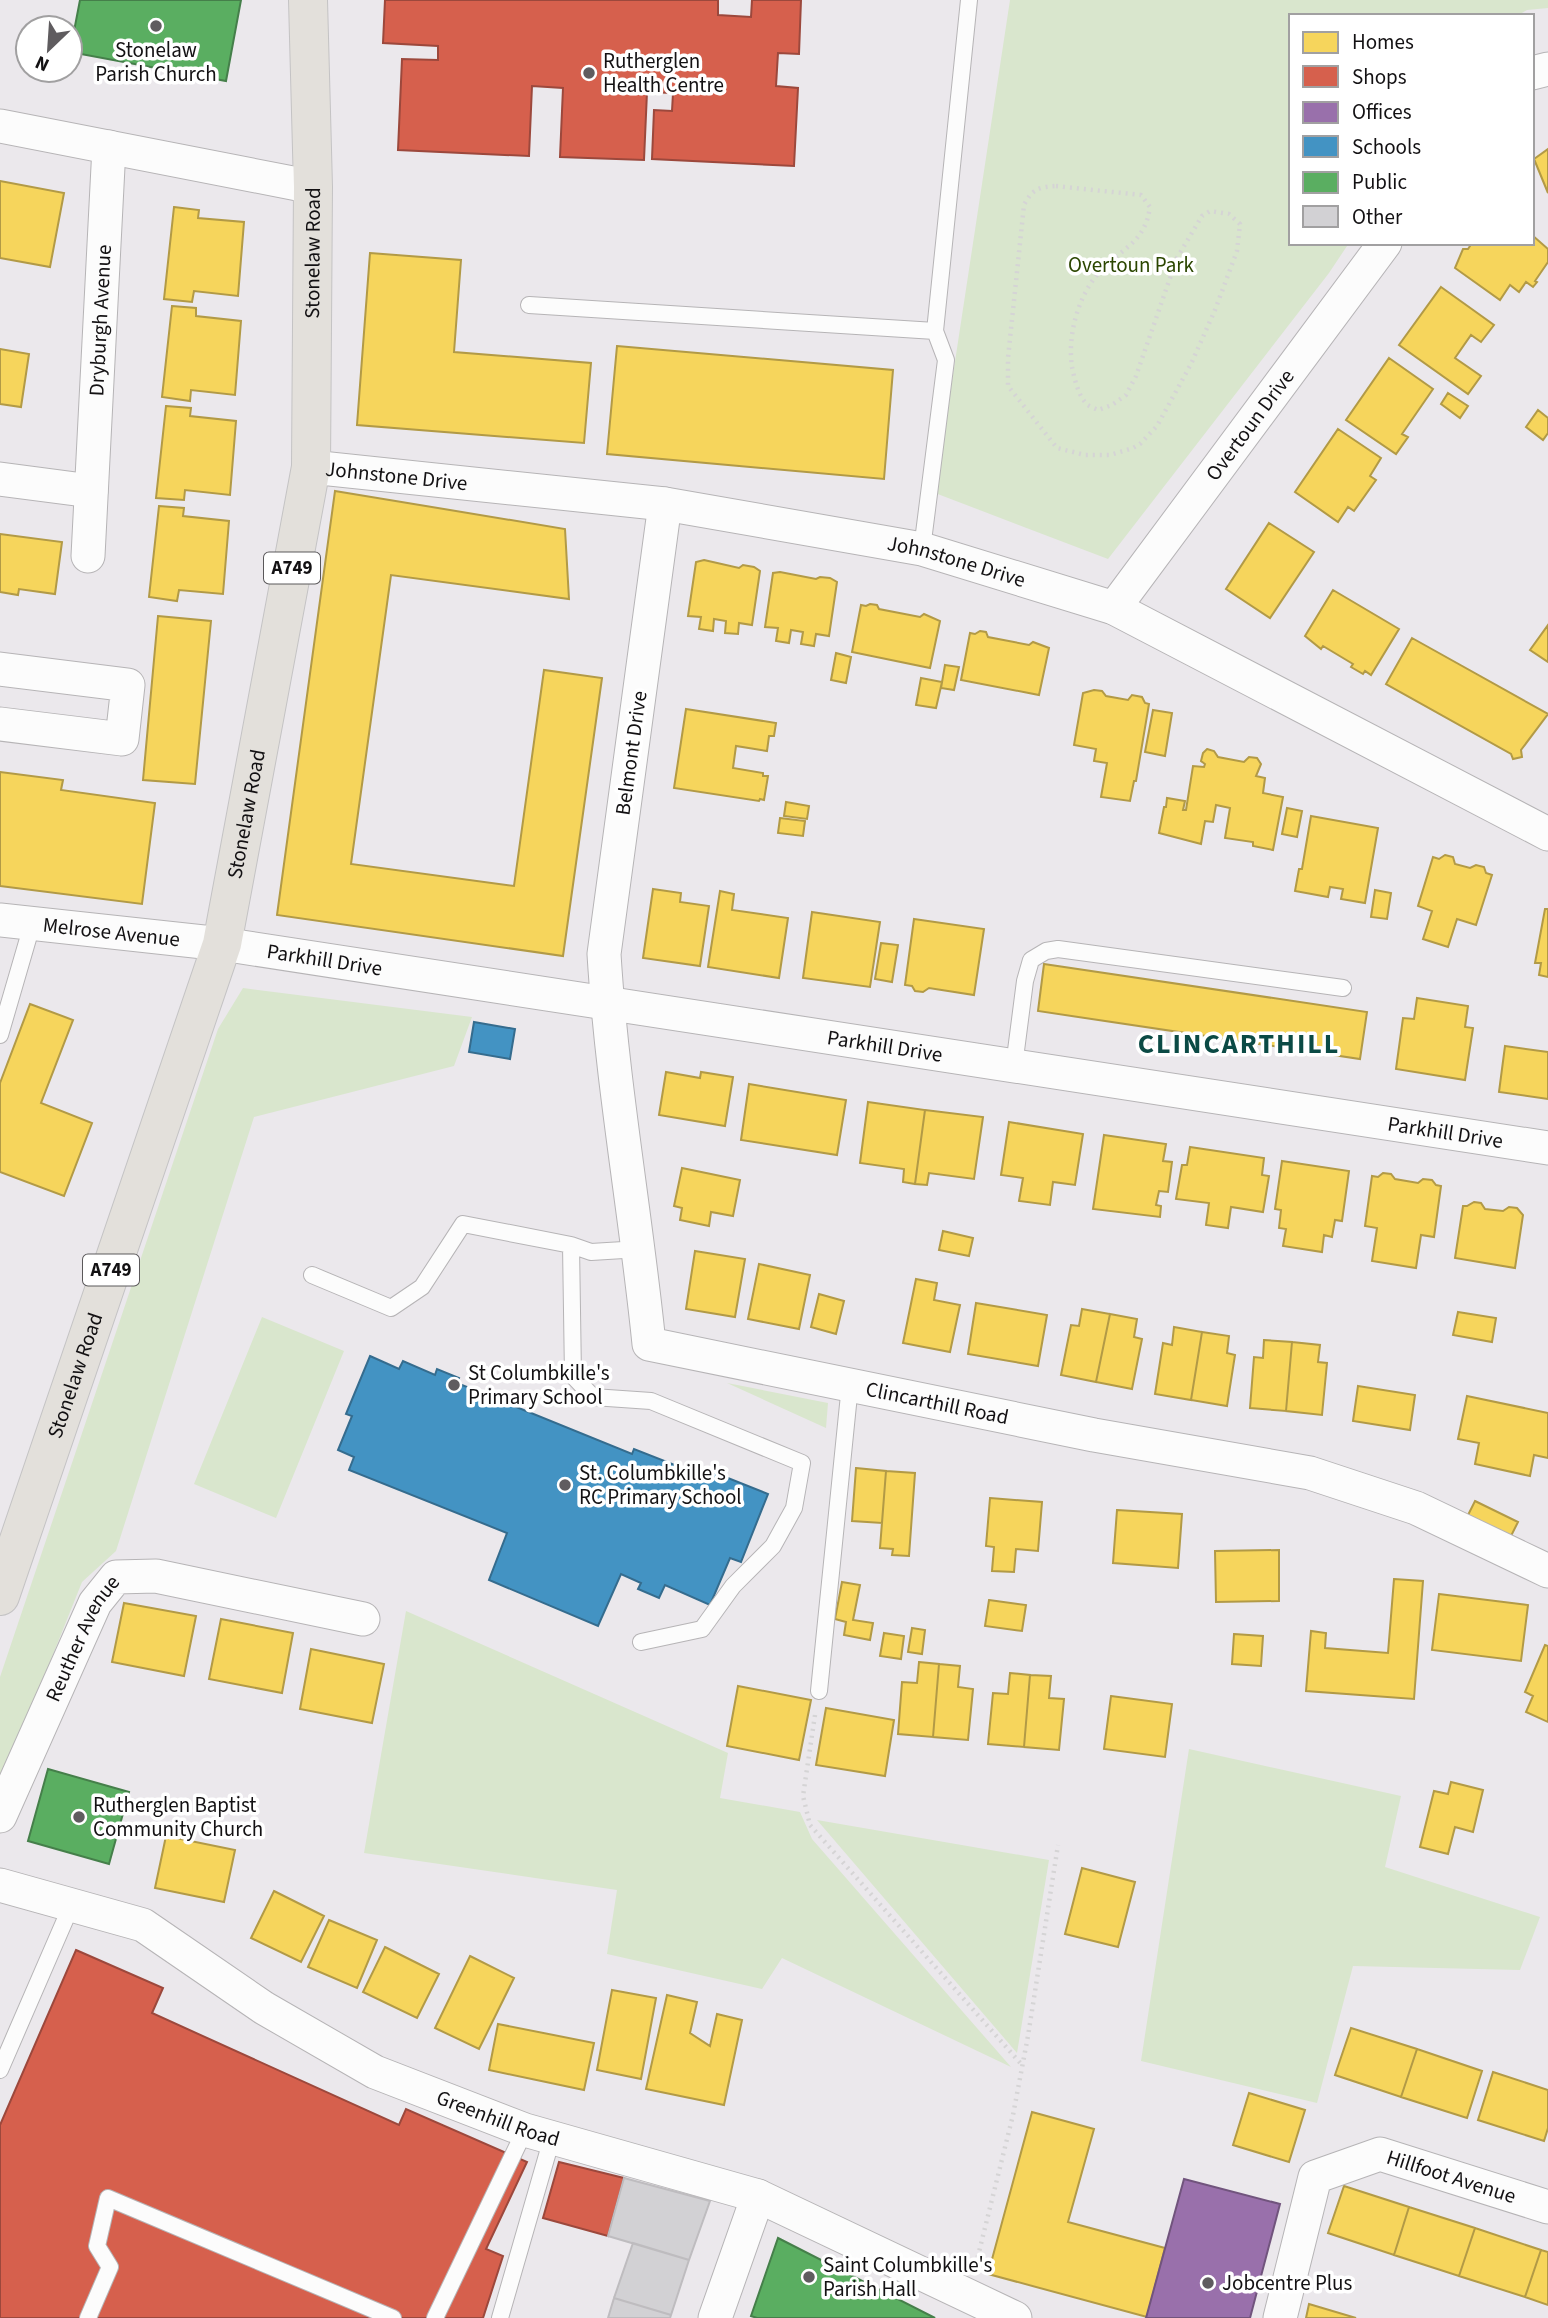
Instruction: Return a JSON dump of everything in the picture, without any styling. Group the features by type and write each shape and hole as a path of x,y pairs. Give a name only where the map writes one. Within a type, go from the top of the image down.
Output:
{"main road":[{"name":"Stonelaw Road","path":"0,1596 222,944 311,467 313,187 308,0"}],"street":[{"path":"0,126 313,187"},
{"name":"Dryburgh Avenue","path":"88,556 109,148"},
{"name":"Overtoun Drive","path":"1114,608 1384,245"},
{"name":"Johnstone Drive","path":"311,467 664,504 922,549 1114,608 1548,834"},
{"path":"0,479 91,491"},
{"name":"Belmont Drive","path":"607,1003 604,954 664,504"},
{"path":"0,668 128,685 122,738 0,724"},
{"name":"Melrose Avenue","path":"0,920 222,944"},
{"name":"Parkhill Drive","path":"222,944 1548,1148"},
{"name":"Clincarthill Road","path":"607,1003 640,1249 649,1344 1094,1435 1310,1473 1416,1508 1548,1571"},
{"name":"Reuther Avenue","path":"0,1816 95,1603 116,1577 156,1576 363,1619"},
{"name":"Greenhill Road","path":"0,1885 143,1926 264,2008 375,2072 538,2134 758,2196 1015,2318"},
{"name":"Hillfoot Avenue","path":"1280,2318 1315,2177 1380,2154 1548,2207"},
{"path":"715,2318 758,2196"}],"lane":[{"path":"922,549 946,360 935,331 969,0"},
{"path":"529,305 935,331"},
{"path":"0,1035 32,925"},
{"path":"1014,1066 1031,960 1046,951 1058,949 1343,988"},
{"path":"312,1275 391,1308 422,1287 463,1224 571,1245 591,1252 640,1249"},
{"path":"571,1245 573,1376 593,1397 651,1401 802,1463 794,1508 773,1546 733,1586 702,1629 641,1642"},
{"path":"819,1691 850,1385"},
{"path":"0,2070 72,1904"},
{"path":"435,2318 538,2134"},
{"path":"500,2318 538,2134"},
{"path":"88,2318 110,2267 97,2246 108,2198 393,2318"}],"path":[{"path":"1056,186 1141,195 1150,207 1148,224 1136,240 1101,270 1081,298 1069,349 1073,373 1085,403 1098,411 1126,395 1136,376 1177,258 1202,216 1210,211 1230,214 1240,224 1237,251 1196,353 1157,426 1140,444 1110,455 1085,455 1057,448 1008,386 1008,358 1024,205 1031,192 1041,187 1056,186"},
{"path":"819,1691 803,1796 810,1825 1022,2066"},
{"path":"968,2295 1013,2115 1058,1845"}],"green space":[{"name":"Overtoun Park","path":"1010,0 1548,0 1548,8 1527,10 1520,14 1289,14 1289,245 1348,245 1329,273 1108,559 935,493"},
{"path":"243,988 472,1017 454,1066 254,1117 116,1551 82,1582 0,1787 0,1677 218,1029"},
{"path":"262,1317 344,1351 276,1518 194,1484"},
{"path":"727,1383 828,1403 826,1428"},
{"path":"406,1611 728,1753 720,1798 800,1812 812,1839 1011,2067 782,1958 762,1989 607,1954 617,1890 364,1853"},
{"path":"1189,1749 1401,1796 1385,1867 1540,1917 1520,1970 1353,1966 1317,2103 1141,2061"},
{"path":"817,1820 1049,1860 1017,2053"}],"building: Homes":[{"path":"1548,149 1548,193 1534,159"},
{"path":"0,181 64,193 50,267 0,258"},
{"path":"174,207 199,210 198,218 244,222 238,296 194,291 192,302 164,299"},
{"path":"1534,237 1548,249 1548,262 1533,287 1526,282 1519,292 1510,285 1500,300 1455,268 1463,249 1468,249 1471,245 1534,245"},
{"path":"370,253 461,260 454,352 591,363 584,443 357,425"},
{"path":"1441,287 1494,325 1481,342 1471,335 1455,358 1481,376 1468,394 1399,345"},
{"path":"172,306 196,308 196,316 241,321 235,395 191,390 190,401 162,397"},
{"path":"617,346 893,370 884,479 607,454"},
{"path":"0,349 29,354 21,407 0,404"},
{"path":"1389,358 1433,389 1402,434 1408,437 1396,454 1346,420"},
{"path":"1448,393 1468,406 1460,418 1441,404"},
{"path":"166,406 191,408 190,416 236,421 230,495 185,490 184,500 156,498"},
{"path":"1538,410 1548,418 1548,433 1543,440 1526,427"},
{"path":"1338,429 1381,458 1370,476 1376,480 1354,511 1348,507 1338,522 1295,492"},
{"path":"335,491 565,529 569,599 391,575 351,864 514,886 544,670 602,678 563,956 277,915"},
{"path":"159,506 184,508 183,516 229,521 223,594 179,590 177,601 149,597"},
{"path":"1269,523 1314,552 1270,618 1226,589"},
{"path":"0,534 62,542 55,594 19,589 18,595 0,592"},
{"path":"704,560 739,568 743,565 754,567 760,571 752,625 739,623 738,634 725,633 726,621 714,619 713,631 699,629 701,617 688,616 696,562"},
{"path":"773,573 816,579 830,578 837,582 829,636 816,634 814,646 801,644 803,632 791,630 789,643 776,641 778,628 765,627"},
{"path":"1333,590 1399,629 1371,675 1351,667 1353,664 1323,646 1321,649 1305,636"},
{"path":"861,605 877,605 879,609 920,617 924,614 940,621 930,668 852,652"},
{"path":"158,616 211,621 195,784 143,780"},
{"path":"1548,625 1548,662 1530,650"},
{"path":"986,632 988,637 1029,645 1033,642 1049,648 1039,695 961,680 970,633"},
{"path":"1412,638 1548,714 1521,750 1522,757 1513,759 1511,754 1386,684"},
{"path":"836,653 851,657 846,683 831,680"},
{"path":"945,665 959,667 954,690 941,688"},
{"path":"921,678 942,682 936,708 916,705"},
{"path":"1102,691 1106,696 1128,700 1132,695 1142,697 1145,703 1149,704 1130,801 1101,797 1107,763 1094,761 1096,749 1074,745 1083,693"},
{"path":"686,709 776,723 774,736 769,736 767,751 736,746 733,768 768,776 764,800 674,788"},
{"path":"1153,710 1172,713 1165,756 1145,752"},
{"path":"1207,749 1214,751 1218,757 1244,762 1249,757 1257,758 1261,764 1256,776 1265,778 1263,793 1283,797 1273,850 1253,846 1253,842 1225,838 1230,808 1216,805 1213,822 1205,821 1201,844 1159,833 1167,798 1185,801 1183,810 1186,810 1193,766 1204,767 1205,764 1201,761"},
{"path":"0,772 63,780 61,790 155,803 142,904 0,886"},
{"path":"786,802 809,806 807,819 784,816"},
{"path":"1287,808 1302,811 1297,837 1282,834"},
{"path":"1311,816 1378,828 1365,903 1341,899 1343,889 1330,887 1328,897 1295,891 1299,869 1302,869"},
{"path":"780,818 805,821 803,836 778,833"},
{"path":"1445,855 1453,857 1455,864 1470,868 1476,865 1484,867 1486,873 1492,875 1476,925 1457,919 1448,947 1423,939 1432,911 1418,906 1433,857 1439,859"},
{"path":"653,889 681,893 680,902 709,906 700,966 643,958"},
{"path":"1375,890 1391,893 1387,919 1371,917"},
{"path":"720,891 734,894 732,910 788,918 779,978 708,967"},
{"path":"1545,909 1548,909 1548,977 1539,975 1541,963 1535,963"},
{"path":"812,912 880,922 870,987 803,978"},
{"path":"914,919 984,929 974,995 929,988 923,992 915,991 912,986 905,985"},
{"path":"881,943 898,945 892,982 875,979"},
{"path":"1044,964 1367,1012 1360,1059 1038,1011"},
{"path":"1417,998 1468,1006 1465,1027 1473,1028 1465,1080 1396,1069 1403,1018 1414,1019"},
{"path":"30,1004 73,1020 41,1103 92,1123 64,1196 0,1172 0,1083"},
{"path":"1505,1046 1548,1052 1548,1099 1499,1092"},
{"path":"666,1072 700,1078 701,1072 733,1077 725,1126 659,1115"},
{"path":"749,1084 846,1100 837,1155 741,1140"},
{"path":"868,1102 925,1110 915,1184 903,1182 904,1169 860,1163"},
{"path":"925,1110 983,1117 974,1179 929,1173 927,1185 915,1184"},
{"path":"1009,1122 1083,1134 1075,1185 1053,1182 1050,1205 1019,1201 1023,1178 1001,1175"},
{"path":"1104,1135 1166,1144 1163,1161 1172,1162 1168,1192 1159,1191 1156,1205 1161,1206 1160,1217 1093,1209"},
{"path":"1190,1147 1264,1158 1262,1175 1269,1176 1263,1212 1231,1207 1228,1228 1206,1225 1209,1203 1176,1199 1182,1165 1187,1165"},
{"path":"1282,1161 1349,1171 1342,1221 1335,1220 1332,1237 1324,1235 1322,1252 1283,1246 1286,1229 1279,1228 1281,1210 1275,1209"},
{"path":"682,1168 740,1180 733,1216 711,1212 709,1226 680,1220 682,1208 674,1206"},
{"path":"1383,1173 1391,1174 1395,1179 1418,1183 1423,1179 1432,1180 1441,1186 1434,1237 1421,1235 1416,1268 1372,1261 1377,1228 1365,1226 1372,1176 1378,1177"},
{"path":"1474,1202 1481,1203 1485,1209 1503,1211 1509,1207 1517,1208 1523,1215 1515,1268 1455,1258 1463,1206"},
{"path":"943,1231 973,1238 969,1256 939,1250"},
{"path":"695,1251 745,1259 735,1317 686,1309"},
{"path":"759,1264 810,1275 799,1329 748,1319"},
{"path":"916,1279 937,1283 934,1300 960,1305 950,1352 903,1343"},
{"path":"819,1294 844,1301 836,1334 811,1327"},
{"path":"976,1303 1047,1315 1038,1366 968,1354"},
{"path":"1082,1309 1110,1314 1096,1382 1061,1375 1071,1325 1079,1326"},
{"path":"1458,1312 1496,1318 1492,1342 1453,1335"},
{"path":"1110,1314 1137,1319 1134,1337 1142,1339 1132,1389 1096,1382"},
{"path":"1174,1327 1202,1332 1191,1400 1155,1394 1163,1343 1172,1345"},
{"path":"1202,1332 1229,1336 1227,1353 1235,1355 1227,1406 1191,1400"},
{"path":"1264,1340 1292,1342 1286,1411 1250,1408 1254,1357 1263,1358"},
{"path":"1292,1342 1320,1345 1318,1362 1327,1363 1322,1415 1286,1411"},
{"path":"1358,1386 1415,1395 1410,1430 1353,1421"},
{"path":"1467,1396 1548,1413 1548,1458 1534,1455 1530,1476 1475,1464 1479,1443 1458,1439"},
{"path":"856,1468 886,1471 882,1523 852,1521"},
{"path":"886,1471 915,1473 909,1556 892,1555 893,1549 880,1548"},
{"path":"990,1498 1042,1502 1038,1551 1016,1549 1014,1572 992,1571 994,1547 986,1546"},
{"path":"1475,1501 1518,1522 1510,1538 1467,1517"},
{"path":"1117,1510 1182,1514 1178,1568 1113,1563"},
{"path":"1279,1550 1279,1601 1216,1602 1215,1551"},
{"path":"1394,1579 1423,1581 1414,1699 1306,1691 1311,1631 1326,1633 1325,1648 1388,1653"},
{"path":"842,1582 860,1585 853,1620 873,1623 870,1640 844,1635 846,1622 835,1619"},
{"path":"1439,1594 1528,1605 1521,1661 1432,1650"},
{"path":"989,1600 1026,1605 1022,1631 985,1626"},
{"path":"124,1603 196,1616 184,1676 112,1662"},
{"path":"221,1619 293,1633 282,1693 209,1679"},
{"path":"912,1628 925,1630 922,1654 908,1652"},
{"path":"884,1633 904,1636 901,1659 880,1656"},
{"path":"1234,1634 1263,1636 1261,1666 1232,1664"},
{"path":"1545,1645 1548,1646 1548,1722 1526,1712 1533,1696 1525,1692"},
{"path":"311,1649 384,1664 372,1723 300,1709"},
{"path":"919,1662 939,1664 933,1737 898,1734 902,1682 917,1683"},
{"path":"939,1664 960,1666 958,1687 973,1689 968,1740 933,1737"},
{"path":"1010,1673 1030,1675 1024,1747 988,1744 993,1693 1008,1694"},
{"path":"1030,1675 1051,1676 1049,1698 1064,1699 1059,1750 1024,1747"},
{"path":"738,1686 811,1700 799,1760 727,1746"},
{"path":"1111,1696 1172,1704 1165,1757 1104,1749"},
{"path":"826,1708 894,1720 885,1776 816,1765"},
{"path":"1451,1782 1483,1790 1473,1832 1455,1827 1448,1854 1420,1847 1434,1791 1448,1794"},
{"path":"166,1836 235,1850 224,1902 155,1888"},
{"path":"1082,1868 1135,1882 1118,1947 1065,1934"},
{"path":"274,1891 324,1916 301,1962 251,1938"},
{"path":"329,1920 377,1940 357,1988 308,1967"},
{"path":"385,1947 439,1974 417,2018 363,1992"},
{"path":"470,1956 514,1978 479,2049 435,2028"},
{"path":"612,1990 656,1998 641,2079 597,2070"},
{"path":"667,1995 697,2002 690,2033 710,2046 717,2014 742,2020 724,2105 646,2089"},
{"path":"498,2024 594,2043 584,2090 489,2070"},
{"path":"1351,2028 1417,2049 1401,2097 1335,2075"},
{"path":"1417,2049 1482,2071 1467,2118 1401,2097"},
{"path":"1493,2072 1548,2090 1548,2128 1544,2141 1478,2120"},
{"path":"1249,2093 1305,2110 1289,2162 1233,2145"},
{"path":"1032,2112 1094,2129 1068,2222 1165,2248 1147,2317 988,2274"},
{"path":"1344,2186 1409,2207 1394,2255 1328,2233"},
{"path":"1409,2207 1475,2228 1459,2276 1394,2255"},
{"path":"1475,2228 1541,2250 1525,2297 1459,2276"},
{"path":"1541,2250 1548,2252 1548,2305 1525,2297"},
{"path":"1309,2304 1356,2318 1306,2318"}],"building: Shops":[{"name":"Rutherglen Health Centre","path":"385,0 718,0 718,15 751,17 752,0 801,0 799,54 778,53 776,86 798,88 794,166 652,159 654,110 672,111 673,93 647,92 644,160 560,157 563,88 532,86 529,156 398,150 402,59 438,60 438,46 383,43"},
{"path":"76,1950 163,1988 152,2013 399,2125 406,2109 527,2162 486,2249 503,2256 483,2318 0,2318 0,2125"},
{"path":"559,2162 624,2178 608,2236 543,2218"}],"building: Offices":[{"name":"Jobcentre Plus","path":"1184,2179 1280,2204 1250,2318 1146,2318"}],"building: Schools":[{"path":"474,1022 515,1029 510,1059 469,1052"},
{"name":"St. Columbkille's RC Primary School","path":"370,1356 399,1369 403,1361 435,1375 437,1369 459,1378 457,1383 632,1454 634,1449 700,1475 703,1468 768,1494 741,1562 730,1558 710,1605 665,1585 659,1598 638,1589 641,1583 621,1574 598,1626 489,1580 507,1533 349,1470 354,1457 338,1450 352,1416 346,1414"}],"building: Public":[{"name":"Stonelaw Parish Church","path":"80,0 241,0 226,81 84,55 84,14 77,14"},
{"name":"Rutherglen Baptist Community Church","path":"48,1769 129,1792 109,1864 28,1841"},
{"name":"Saint Columbkille's Parish Hall","path":"778,2238 935,2318 751,2316"}],"building: Other":[{"path":"624,2178 710,2201 689,2260 608,2236"},
{"path":"633,2243 689,2260 671,2315 614,2298"},
{"path":"614,2298 671,2315 670,2318 608,2318"}],"place":[{"name":"Stonelaw Parish Church","path":"156,26"},
{"name":"Rutherglen Health Centre","path":"589,73"},
{"name":"St Columbkille's Primary School","path":"454,1385"},
{"name":"St. Columbkille's RC Primary School","path":"565,1485"},
{"name":"Rutherglen Baptist Community Church","path":"79,1817"},
{"name":"Saint Columbkille's Parish Hall","path":"809,2277"},
{"name":"Jobcentre Plus","path":"1208,2283"}],"district":[{"name":"CLINCARTHILL","path":"1239,1044"}]}
